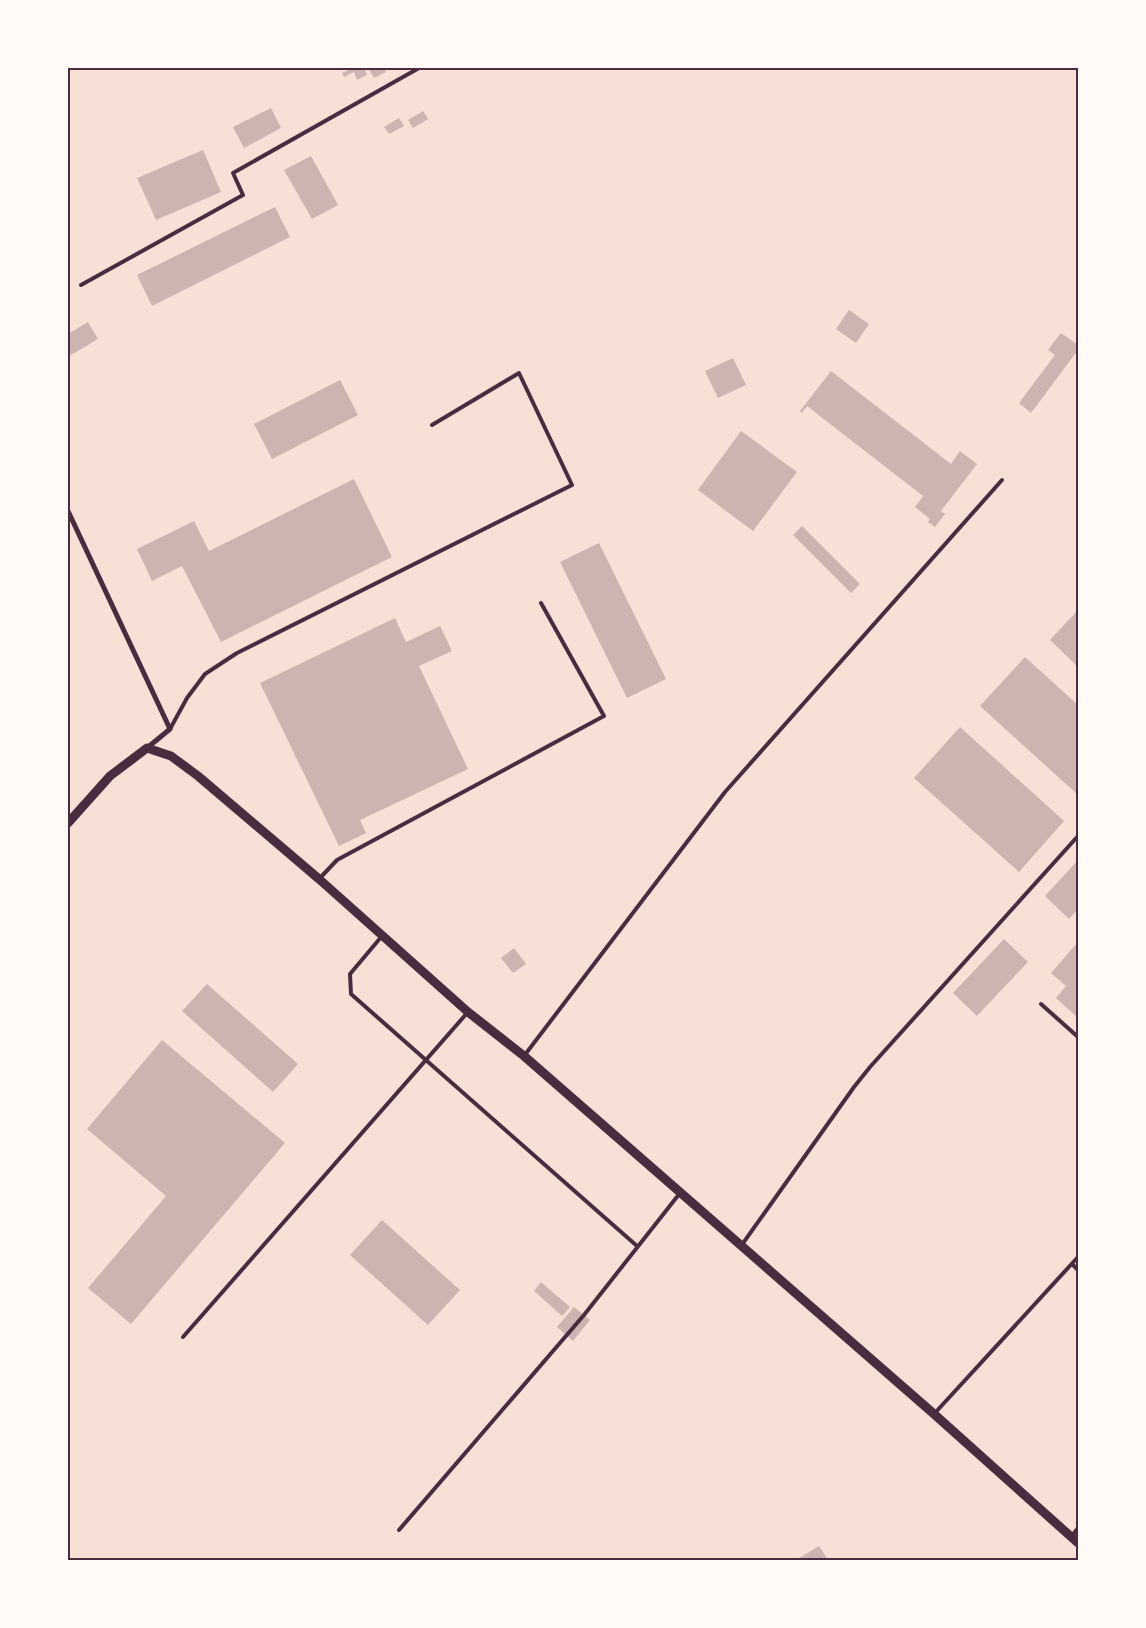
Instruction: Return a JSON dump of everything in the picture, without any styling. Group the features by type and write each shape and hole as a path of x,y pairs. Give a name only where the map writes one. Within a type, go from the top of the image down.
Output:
{"street":[{"path":"68,511 170,729 110,776 68,823"},
{"path":"148,748 171,756 198,776 319,879 468,1012 524,1056 742,1246 1075,1540"}],"lane":[{"path":"81,285 243,195 233,173 419,68"},
{"path":"170,729 187,698 205,674 237,653 572,485 519,373 432,425"},
{"path":"524,1056 725,792 1002,480"},
{"path":"319,879 337,860 604,716 542,604"},
{"path":"742,1246 870,1067 1078,836"},
{"path":"382,936 350,974 351,994 637,1246"},
{"path":"1040,1004 1078,1037"},
{"path":"183,1337 468,1012"},
{"path":"399,1530 584,1315 680,1193"},
{"path":"934,1414 1078,1257"},
{"path":"1072,1264 1078,1270"},
{"path":"1075,1540 1078,1528"}],"building":[{"path":"353,68 364,68 367,75 357,80 354,72 344,77 342,73"},
{"path":"368,68 384,68 386,72 374,78"},
{"path":"271,108 281,128 244,148 233,127"},
{"path":"423,111 428,119 413,128 408,120"},
{"path":"399,118 404,126 389,134 384,127"},
{"path":"203,150 221,192 156,220 137,178"},
{"path":"311,156 338,205 312,219 284,170"},
{"path":"275,207 290,237 152,306 137,275"},
{"path":"849,310 869,324 856,343 836,329"},
{"path":"88,322 98,339 71,355 68,349 68,334"},
{"path":"1061,333 1078,345 1078,350 1031,413 1019,403 1055,355 1048,350"},
{"path":"733,358 746,385 718,398 705,371"},
{"path":"831,371 951,464 960,451 977,464 941,511 945,514 935,527 928,522 930,519 915,507 923,496 807,406 802,413 800,411"},
{"path":"340,380 358,415 272,459 254,424"},
{"path":"741,431 797,472 753,531 698,490"},
{"path":"354,479 392,557 221,642 182,566 152,581 137,549 194,521 209,551"},
{"path":"802,526 860,584 851,593 793,535"},
{"path":"599,543 666,679 627,698 560,562"},
{"path":"1078,612 1078,667 1050,640"},
{"path":"395,618 406,642 440,626 452,651 419,666 468,769 360,820 366,833 339,846 260,683"},
{"path":"1025,657 1078,705 1078,795 980,706"},
{"path":"960,727 1064,821 1019,872 914,778"},
{"path":"1078,860 1078,909 1069,919 1045,896"},
{"path":"1004,939 1028,962 977,1016 953,993"},
{"path":"1078,942 1078,1018 1056,998 1066,986 1051,973"},
{"path":"514,948 526,964 513,973 501,958"},
{"path":"207,984 298,1064 273,1092 182,1011"},
{"path":"162,1040 285,1143 131,1324 88,1288 166,1196 87,1129"},
{"path":"382,1220 460,1290 428,1325 350,1255"},
{"path":"541,1282 570,1307 562,1316 534,1291"},
{"path":"574,1307 590,1320 573,1341 557,1327"},
{"path":"819,1546 828,1560 796,1560"}]}
